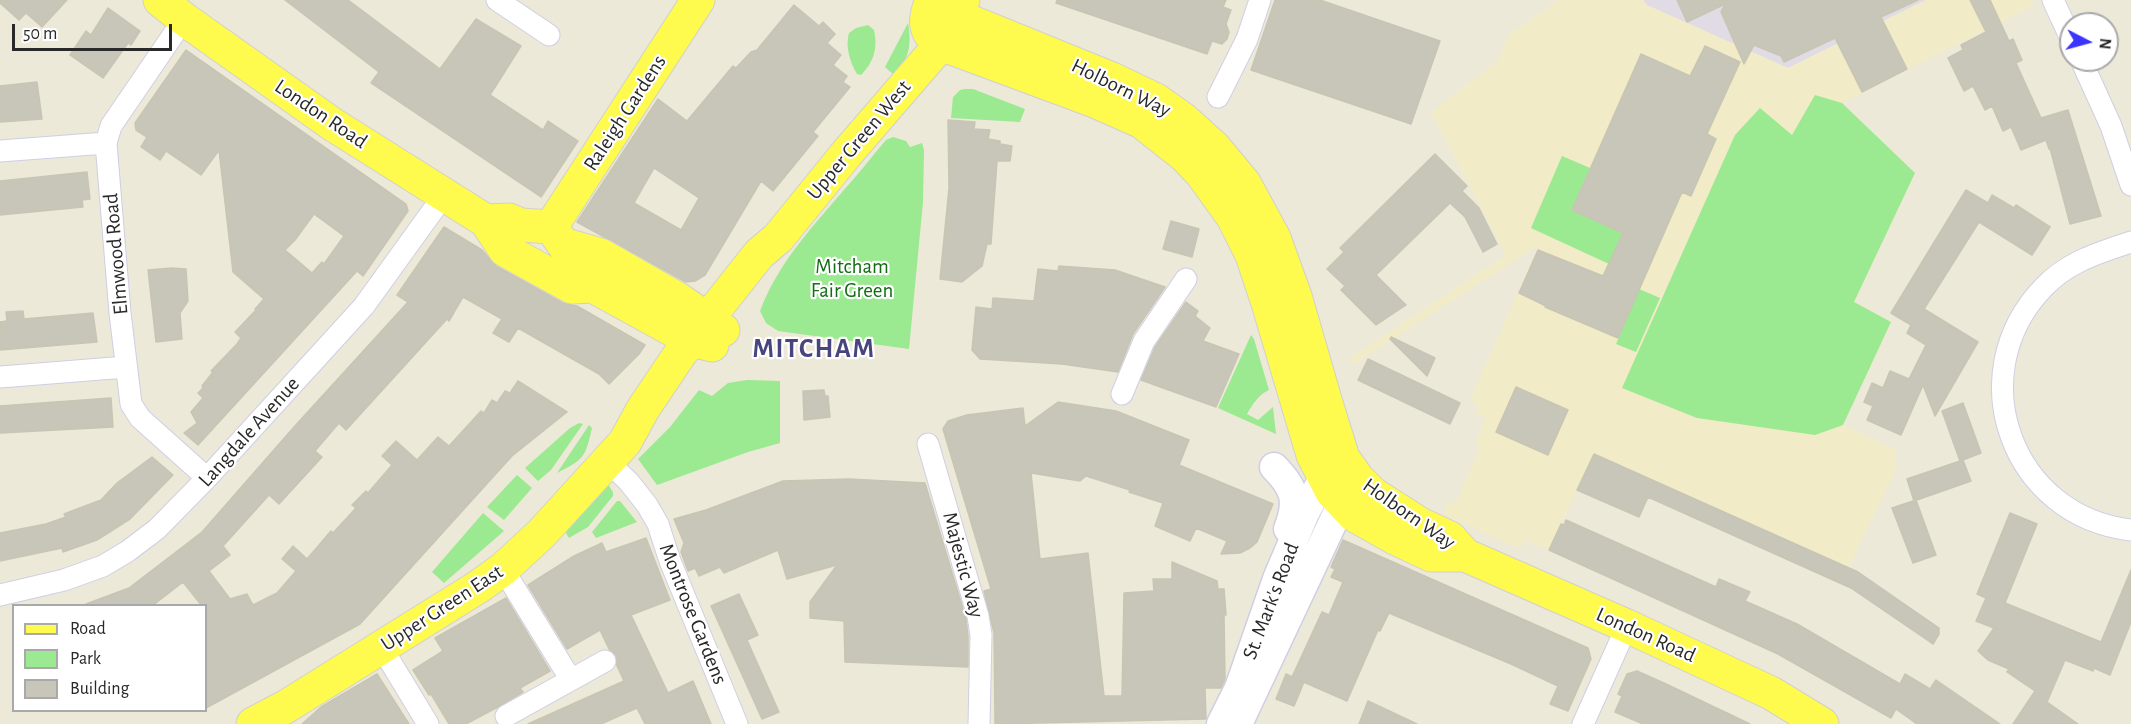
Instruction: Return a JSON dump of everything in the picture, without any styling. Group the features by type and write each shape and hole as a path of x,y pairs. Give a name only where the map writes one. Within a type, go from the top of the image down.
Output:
{"main road":[{"name":"Raleigh Gardens","path":"558,236 698,0"},
{"name":"Upper Green West","path":"709,334 768,260 778,238 847,153 941,44 940,4"},
{"name":"Holborn Way","path":"940,4 1156,100 1184,120 1214,147 1244,183 1274,238 1295,296 1343,458 1338,484"},
{"name":"London Road","path":"172,10 332,124 486,221 505,250 572,287 593,286 709,334"},
{"name":"Holborn Way","path":"941,44 1071,92 1142,122 1185,156 1202,174 1233,217 1252,255 1312,455 1338,484 1354,515 1431,555 1465,555"},
{"name":"London Road","path":"486,221 509,220 558,236 593,286"},
{"path":"558,236 601,255 678,299 709,334"},
{"name":"Upper Green East","path":"253,724 382,648 503,569 563,512 630,436 656,418 691,378 709,334"},
{"name":"London Road","path":"1465,555 1627,626 1771,693 1822,724"}],"street":[{"path":"497,0 549,35"},
{"path":"1218,97 1247,39 1260,0"},
{"name":"Elmwood Road","path":"172,10 111,126 106,142 131,404 135,411 207,478"},
{"path":"2086,72 2111,126 2131,185"},
{"path":"0,151 106,142"},
{"name":"Langdale Avenue","path":"0,595 85,573 118,557 158,529 367,301 444,195"},
{"path":"2131,242 2075,262 2053,278 2029,304 2019,319 2009,344 2002,376 2002,400 2004,416 2017,452 2028,472 2039,485 2067,508 2081,516 2108,526 2131,530"},
{"path":"1122,394 1144,341 1186,279"},
{"path":"0,377 126,367"},
{"name":"Majestic Way","path":"928,444 978,616 981,635 979,724"},
{"name":"Montrose Gardens","path":"608,462 629,482 658,524 670,561 737,724"},
{"path":"1249,660 1257,612 1294,509 1294,495 1284,477 1274,467"},
{"name":"St. Mark's Road","path":"1221,724 1239,688 1277,579 1305,513 1338,484"},
{"name":"St. Mark's Road","path":"1238,724 1338,484"},
{"path":"503,569 572,680"},
{"path":"1583,724 1627,626"},
{"path":"382,648 428,724"},
{"path":"506,716 605,661"}],"shaded area":[{"path":"1559,0 1643,0 1647,5 1788,68 1926,0 2031,0 2033,6 1842,103 1915,173 1854,302 1891,322 1843,425 1896,450 1895,471 1849,567 1594,453 1549,550 1524,540 1520,549 1443,514 1448,501 1455,504 1480,447 1475,444 1486,418 1475,413 1478,405 1470,400 1539,245 1352,365 1350,358 1506,255 1431,112 1500,59 1507,36"},
{"path":"1643,0 1926,0 1788,68 1646,5"}],"green space":[{"path":"908,23 910,38 908,51 895,76 885,67"},
{"path":"868,25 874,30 875,49 872,60 861,75 857,74 850,60 848,38 849,33 856,28"},
{"path":"973,89 1025,109 1020,122 951,118 953,97 960,90"},
{"path":"1815,95 1842,103 1915,173 1854,302 1891,322 1843,425 1815,435 1697,418 1622,388 1735,135 1760,108 1792,135"},
{"name":"Mitcham Fair Green","path":"893,137 906,141 910,147 922,143 924,150 923,202 909,349 778,331 766,323 760,311 782,268 827,209 886,140"},
{"path":"1562,156 1590,168 1572,210 1630,236 1609,264 1531,228"},
{"path":"1639,289 1660,298 1636,352 1616,344"},
{"path":"1251,335 1269,390 1259,397 1247,414 1258,420 1273,407 1276,434 1218,408"},
{"path":"747,380 780,381 780,443 748,452 657,485 638,459 670,427 699,390 712,396 728,383"},
{"path":"579,423 583,424 551,470 538,481 525,468 570,428"},
{"path":"589,425 592,428 585,452 578,461 557,473"},
{"path":"517,475 532,488 504,520 487,507"},
{"path":"607,483 613,496 588,527 569,538 566,533 568,529"},
{"path":"617,501 620,501 637,522 596,538 592,532"},
{"path":"483,513 504,531 444,583 432,572"}],"building":[{"path":"0,0 67,0 42,27 26,13 19,20 0,3"},
{"path":"285,0 348,0 440,69 476,19 521,46 490,95 543,130 548,121 578,141 541,197 371,83 379,72"},
{"path":"1057,0 1226,0 1223,7 1231,10 1226,24 1229,32 1222,44 1212,41 1207,54 1056,3"},
{"path":"1275,0 1320,0 1440,41 1411,124 1251,70"},
{"path":"1677,0 1918,0 1881,17 1907,69 1862,92 1835,38 1784,62 1781,56 1754,45 1744,64 1721,12 1725,4 1687,22"},
{"path":"1970,0 1990,0 2009,41 2013,39 2022,60 2016,63 2041,118 2068,110 2101,216 2070,224 2046,140 2021,150 2011,127 2003,131 1992,106 1985,110 1973,86 1964,91 1948,58 1963,50 1961,45 1986,32"},
{"path":"794,5 819,26 823,22 835,34 827,43 841,55 833,65 847,76 843,82 850,87 813,132 818,136 773,191 761,181 705,275 695,281 686,282 577,222 658,99 687,121 733,66 736,68 751,52 757,50","holes":["654,168 699,198 681,230 634,203"]},
{"path":"108,8 140,31 131,45 128,43 103,78 70,55 86,31 91,35"},
{"path":"1705,46 1740,62 1707,134 1716,139 1691,196 1682,192 1618,338 1545,307 1519,293 1538,250 1603,276 1623,233 1572,210 1641,54 1690,76"},
{"path":"186,50 406,204 408,211 363,276 357,271 198,445 184,433 197,423 191,412 203,398 198,393 213,372 211,371 241,338 235,332 264,299 233,272 219,150 201,175 166,151 160,160 141,147 147,137 136,130 135,123","holes":["314,214 344,236 324,264 322,262 312,273 285,250"]},
{"path":"37,82 42,119 0,122 0,86"},
{"path":"948,120 975,122 974,129 990,130 988,139 1012,146 1010,161 997,161 991,244 987,244 982,266 962,282 940,279 949,188"},
{"path":"1435,154 1467,186 1462,191 1479,208 1497,244 1483,252 1465,217 1450,203 1376,275 1406,305 1376,325 1341,290 1345,286 1327,269 1344,252 1340,248"},
{"path":"87,172 90,199 82,200 83,207 0,215 0,181"},
{"path":"1966,190 1988,203 1992,195 2014,208 2016,205 2050,227 2032,255 1979,222 1924,309 1978,342 1935,416 1923,385 1901,435 1867,420 1873,406 1864,402 1872,383 1883,388 1890,371 1909,379 1926,345 1907,333 1911,325 1891,313"},
{"path":"1171,221 1199,229 1192,257 1163,249"},
{"path":"444,227 482,250 496,266 563,303 577,306 645,345 609,384 599,374 518,328 509,342 493,333 502,319 463,297 449,321 447,319 346,430 339,423 315,451 322,457 279,504 269,495 223,546 230,555 209,571 230,599 247,594 253,605 277,593 296,571 282,559 293,546 307,559 331,531 333,533 356,508 352,505 366,491 368,493 392,465 382,456 396,441 417,460 438,437 449,446 481,411 484,413 492,400 497,403 505,391 510,393 518,381 567,412 512,456 360,624 207,707 207,604 200,604 183,582 155,604 86,604 129,588 202,532 408,302 397,295"},
{"path":"1059,266 1115,270 1165,287 1133,334 1118,372 1062,364 980,359 972,350 976,307 992,309 993,298 1034,301 1038,269 1058,271"},
{"path":"186,269 188,301 180,313 182,339 156,342 148,270"},
{"path":"1186,302 1198,311 1195,316 1210,328 1203,341 1239,354 1216,407 1141,380 1155,347"},
{"path":"23,311 24,319 93,313 97,342 0,350 0,322 7,321 6,312"},
{"path":"1391,337 1435,358 1427,376 1390,339"},
{"path":"1368,359 1460,403 1450,424 1358,380"},
{"path":"1516,387 1568,410 1548,455 1496,432"},
{"path":"824,390 825,396 828,396 830,417 804,420 803,391"},
{"path":"111,398 113,427 0,433 0,406"},
{"path":"1058,402 1116,411 1189,440 1179,465 1273,504 1257,542 1240,553 1221,554 1227,541 1196,528 1190,541 1155,526 1163,503 1086,476 1080,481 1031,473 1040,559 1088,553 1104,696 1122,696 1124,593 1154,591 1153,579 1172,579 1172,562 1217,581 1218,589 1224,589 1225,679 1221,688 1205,688 1206,719 995,724 994,633 984,591 991,589 943,429 948,421 967,415 1023,408 1025,426"},
{"path":"1963,403 1981,453 1963,460 1971,481 1914,501 1907,479 1960,461 1942,411"},
{"path":"1594,454 1858,572 1939,628 1939,634 1933,644 1851,588 1648,497 1639,517 1577,490"},
{"path":"152,457 173,475 130,519 97,540 63,552 62,548 0,561 0,533 46,524 66,517 64,514 101,500 117,483"},
{"path":"849,479 925,483 966,619 968,667 845,662 844,621 810,618 810,602 837,565 787,579 778,550 724,573 720,567 699,576 695,568 688,571 681,552 684,543 674,519 706,510 783,481"},
{"path":"1916,500 1936,555 1913,563 1892,508"},
{"path":"2010,513 2037,524 2005,603 2101,642 2131,570 2131,622 2110,675 2065,660 2047,702 2078,724 2013,724 2035,691 2007,672 2009,669 1988,660 1978,651 1994,628 1976,621 1986,598 1977,594"},
{"path":"1566,520 1716,587 1719,579 1750,592 1745,601 1797,624 1900,684 1905,674 1930,689 1936,680 2000,724 1917,724 1896,709 1891,718 1778,654 1549,550 1561,524 1564,525"},
{"path":"646,538 670,600 631,615 668,693 693,681 711,724 645,724 637,708 601,724 528,724 624,681 617,666 616,655 609,649 600,630 567,649 528,585 574,556 602,543 606,552"},
{"path":"1343,540 1588,648 1591,659 1568,711 1550,704 1558,686 1389,613 1380,631 1378,630 1347,701 1292,677 1322,612 1329,615 1343,582 1331,577 1335,569 1331,567"},
{"path":"739,594 758,635 747,640 779,712 762,719 711,606"},
{"path":"506,598 550,671 520,688 523,692 466,724 449,724 413,670 443,651 435,638"},
{"path":"1637,671 1750,724 1643,724 1615,712 1622,696 1618,694 1627,674"},
{"path":"377,674 409,724 302,724 321,707"},
{"path":"1286,674 1304,682 1294,706 1276,699"},
{"path":"1368,701 1417,724 1359,724"}],"district":[{"name":"MITCHAM","path":"814,349"}]}
